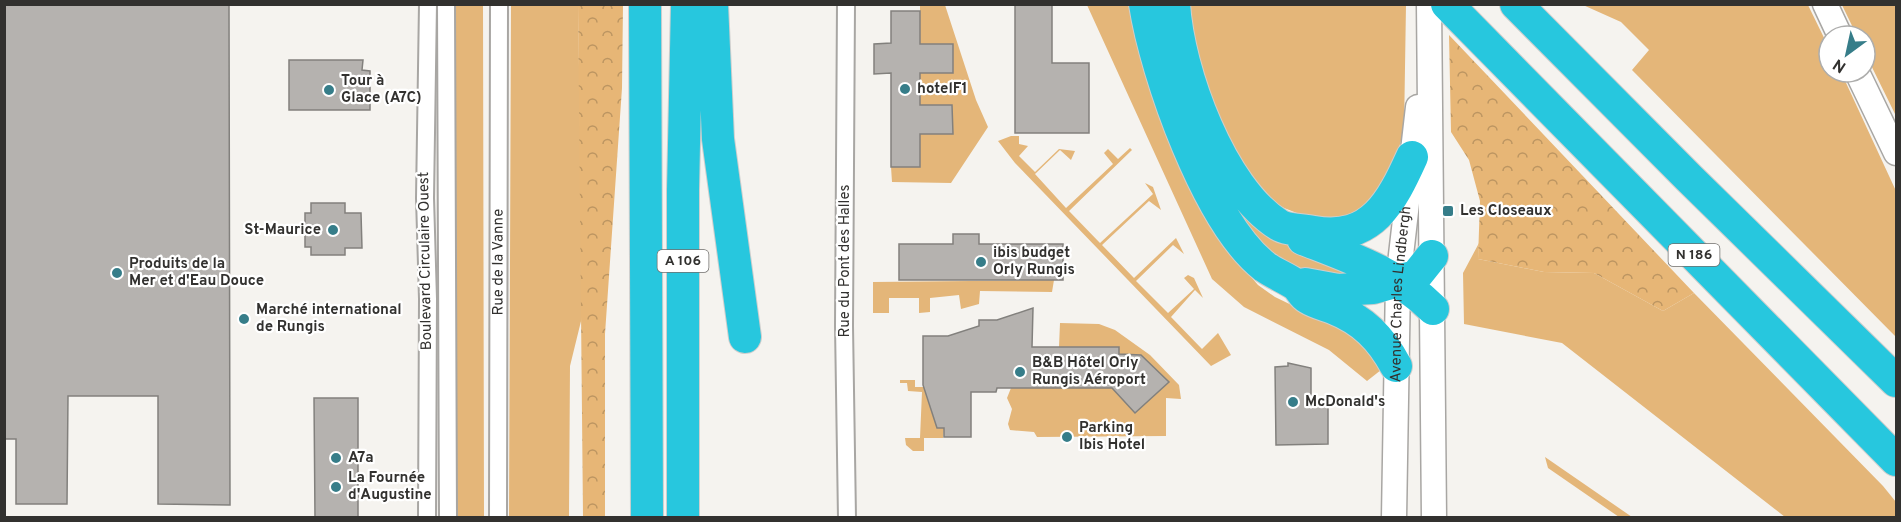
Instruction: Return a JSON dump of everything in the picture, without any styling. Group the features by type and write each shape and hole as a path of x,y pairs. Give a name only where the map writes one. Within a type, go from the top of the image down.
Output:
{"highway":[{"name":"A 106","path":"645,4 647,518"},
{"name":"A 106","path":"683,518 683,190 687,4"},
{"path":"712,4 718,139 745,337"},
{"path":"1145,4 1158,62 1177,117 1190,150 1223,217 1257,260 1282,278 1299,286 1309,299 1345,313 1369,329 1383,342 1396,366"},
{"path":"1174,4 1181,47 1207,127 1229,171 1254,205 1281,227 1298,237 1360,261 1398,281 1417,293 1433,309"},
{"name":"N 186","path":"1447,4 1896,460"},
{"path":"1516,4 1896,381"},
{"path":"1281,227 1335,233 1349,231 1366,223 1390,202 1412,157"},
{"path":"1299,286 1307,284 1338,290 1362,290 1416,276 1432,256"}],"main road":[{"name":"Avenue Charles Lindbergh","path":"1429,4 1434,518"},
{"path":"1825,4 1834,24"},
{"name":"Avenue Charles Lindbergh","path":"1394,518 1398,281 1420,97 1429,75"},
{"path":"1863,84 1896,153"}],"street":[{"name":"Boulevard Circulaire Ouest","path":"427,518 428,299 424,198 428,4"},
{"path":"446,4 448,518"},
{"name":"Rue de la Vanne","path":"498,518 499,4"},
{"name":"Rue du Pont des Halles","path":"846,4 844,326 848,518"}],"shaded area":[{"path":"454,5 483,5 484,517 456,517"},
{"path":"511,5 578,5 583,313 570,366 569,517 509,518"},
{"path":"920,5 945,5 976,100 988,127 951,183 892,182 891,167 920,167 920,134 952,134 952,105 920,105 920,73 953,73 952,44 920,44"},
{"path":"1087,5 1133,5 1229,251 1258,285 1275,297 1364,340 1381,370 1367,381 1329,350 1244,307 1212,279"},
{"path":"1183,5 1406,5 1404,130 1393,169 1366,210 1331,220 1307,217 1279,206 1255,187 1210,108"},
{"path":"1583,5 1808,5 1817,24 1817,84 1847,84 1896,191 1896,337 1632,70 1649,50 1621,22"},
{"path":"1842,5 1896,5 1896,116 1877,77 1877,24 1851,24"},
{"path":"1011,136 1019,136 1019,144 1028,146 1019,156 1035,172 1059,149 1075,151 1071,160 1060,150 1035,174 1066,208 1113,164 1104,153 1108,149 1118,159 1130,148 1132,150 1069,211 1100,243 1153,194 1145,183 1153,187 1161,210 1149,201 1102,245 1134,278 1176,238 1184,254 1173,245 1136,281 1168,313 1194,289 1184,278 1188,275 1194,278 1203,298 1195,290 1171,317 1202,349 1218,333 1231,355 1211,366 1015,163 998,141"},
{"path":"1227,193 1366,275 1322,278 1273,255 1244,230"},
{"path":"1479,243 1478,259 1544,272 1594,273 1663,311 1694,293 1883,486 1896,502 1896,517 1785,517 1562,343 1464,324 1463,273"},
{"path":"1054,280 1052,292 980,291 979,304 961,309 959,295 930,298 930,312 919,313 919,298 889,298 889,313 873,313 873,282"},
{"path":"1060,323 1099,324 1115,330 1150,355 1179,385 1181,399 1166,398 1166,436 1037,437 1034,432 1010,430 1008,424 1012,409 1007,398 1011,388 1119,388 1119,395 1135,412 1168,383 1119,365 1119,347 1059,347"},
{"path":"900,380 915,380 915,387 924,387 937,428 944,428 943,438 924,438 924,451 913,451 906,445 905,438 920,438 922,392 908,391 907,383 900,383"},
{"path":"1545,457 1632,517 1619,517 1548,468"}],"green space":[{"path":"578,5 623,5 622,88 605,334 605,517 583,517"},
{"path":"1449,35 1694,293 1663,311 1594,273 1544,272 1478,259 1480,201 1469,160 1451,132"}],"building":[{"name":"Produits de la Mer et d'Eau Douce","path":"4,4 229,4 230,505 158,504 158,396 68,396 67,504 16,504 16,439 4,439"},
{"path":"1015,4 1052,4 1052,63 1089,63 1089,133 1015,133"},
{"name":"hotelF1","path":"891,11 920,11 920,44 953,44 953,73 920,73 920,105 952,105 953,134 920,134 920,167 891,167 891,73 874,74 874,44 891,43"},
{"name":"Tour à Glace (A7C)","path":"289,60 363,60 362,70 370,71 370,110 289,110"},
{"name":"St-Maurice","path":"311,203 345,203 345,213 361,213 362,248 345,248 345,255 311,255 311,247 305,247 305,213 311,213"},
{"name":"ibis budget Orly Rungis","path":"953,234 979,234 979,244 1063,244 1063,280 899,280 899,244 953,244"},
{"name":"B&B Hôtel Orly Rungis Aéroport","path":"1033,308 1032,347 1119,347 1119,354 1141,355 1169,382 1135,413 1112,388 997,388 996,392 971,392 971,437 944,437 944,428 937,428 923,385 923,336 948,336 979,326 979,320 997,320"},
{"name":"McDonald's","path":"1288,363 1311,368 1311,407 1328,406 1328,444 1276,445 1275,367 1288,366"},
{"name":"A7a","path":"314,398 358,398 358,518 315,518"}],"place":[{"name":"hotelF1","path":"905,89"},
{"name":"Tour à Glace (A7C)","path":"329,90"},
{"name":"Les Closeaux","path":"1448,211"},
{"name":"St-Maurice","path":"333,230"},
{"name":"ibis budget Orly Rungis","path":"981,262"},
{"name":"Produits de la Mer et d'Eau Douce","path":"117,273"},
{"name":"Marché international de Rungis","path":"244,319"},
{"name":"B&B Hôtel Orly Rungis Aéroport","path":"1020,372"},
{"name":"McDonald's","path":"1293,402"},
{"name":"Parking Ibis Hotel","path":"1067,437"},
{"name":"A7a","path":"336,458"},
{"name":"La Fournée d'Augustine","path":"336,487"}]}
